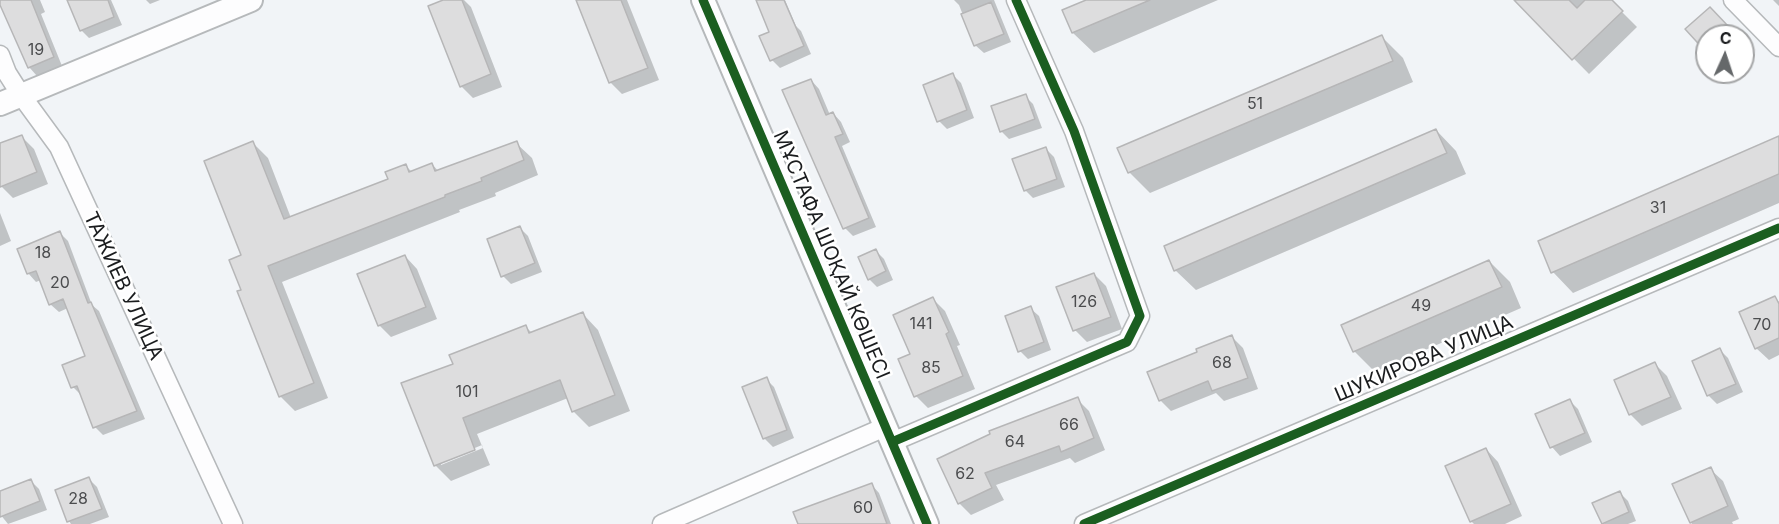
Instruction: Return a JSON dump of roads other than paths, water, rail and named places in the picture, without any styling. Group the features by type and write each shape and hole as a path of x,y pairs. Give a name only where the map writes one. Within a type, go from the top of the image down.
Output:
{"street":[{"path":"0,104 249,0"},
{"name":"МҰСТАФА ШОҚАЙ КӨШЕСІ","path":"703,0 927,524"},
{"path":"662,524 1127,342 1140,316 1074,131 1016,0"},
{"path":"1733,0 1779,47"},
{"name":"ТАЖИЕВ УЛИЦА","path":"0,55 7,73 21,95 59,147 233,524"},
{"name":"ШУКИРОВА УЛИЦА","path":"1084,524 1779,228"}]}
